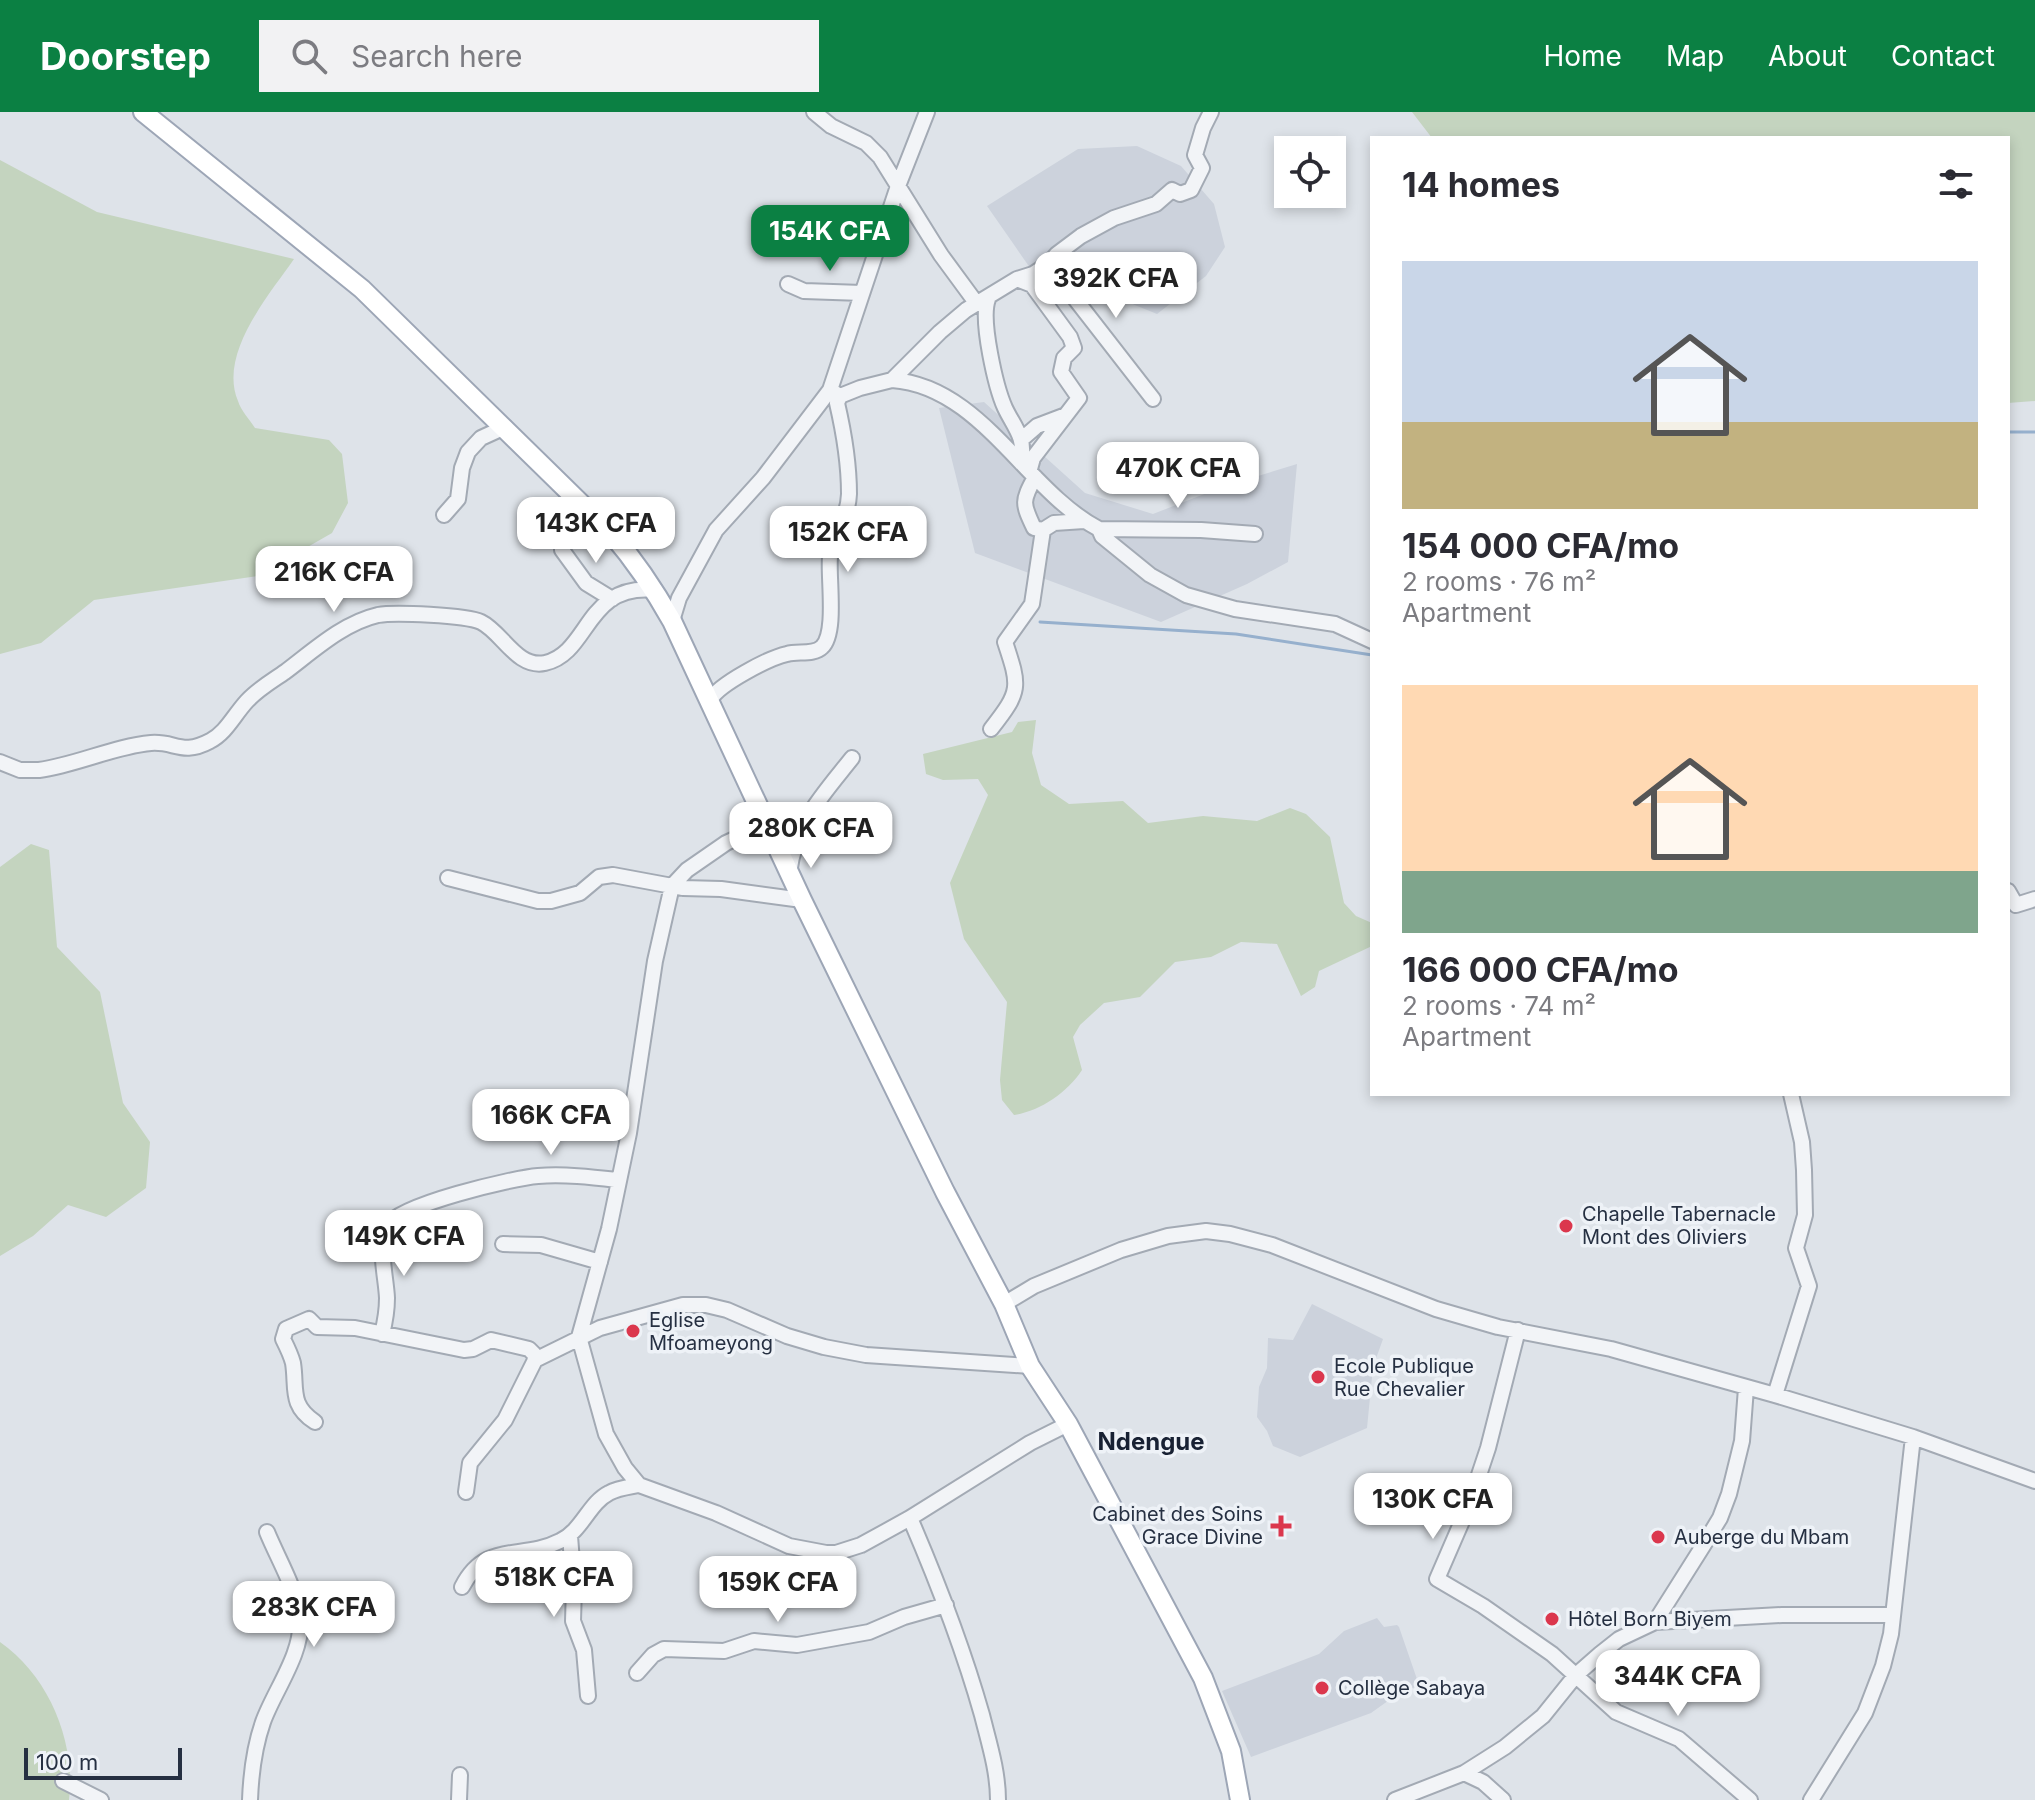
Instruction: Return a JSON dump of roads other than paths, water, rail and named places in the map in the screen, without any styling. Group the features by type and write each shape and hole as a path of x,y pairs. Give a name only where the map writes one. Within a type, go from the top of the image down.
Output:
{"main road":[{"path":"143,112 362,289 611,533 655,590 710,700 802,900 945,1192 1004,1304 1030,1366 1068,1424 1203,1678 1231,1751 1240,1800"}],"street":[{"path":"814,112 838,130 866,143 880,157 946,262 983,302 997,386 1022,439 1029,469"},
{"path":"672,621 679,598 716,530 835,393 862,293 927,112"},
{"path":"892,380 951,322 1017,279 1033,274 1081,236 1114,218 1156,204 1172,190 1180,194 1191,190 1202,168 1195,155 1211,112"},
{"path":"1048,264 1153,399"},
{"path":"1017,279 1032,285 1070,337 1074,348 1064,358 1061,372 1079,398 1033,458 1024,508 1034,528 1043,530 1054,523 1084,521"},
{"path":"788,284 804,291 862,293"},
{"path":"835,393 892,380 931,389 949,398 1084,521 1099,529 1190,529 1255,534"},
{"path":"710,700 727,684 770,660 792,653 814,651 827,640 830,557 848,509 846,451 835,393"},
{"path":"1022,439 1037,426 1068,415"},
{"path":"444,515 458,499 462,468 468,452 481,438 505,427"},
{"path":"1099,529 1102,536 1150,575 1186,595 1235,609 1335,624 1370,640"},
{"path":"991,729 1013,701 1017,677 1005,642 1032,604 1043,530"},
{"path":"562,550 586,583 612,599"},
{"path":"0,762 20,770 39,770 153,742 183,749 199,746 219,736 256,692 330,639 358,622 377,616 394,613 480,622 517,654 531,663 540,664 564,653 601,607 612,599 631,589 655,590"},
{"path":"789,873 792,850 803,823 852,758"},
{"path":"767,824 726,843 687,870 672,886 655,961 629,1133 609,1229 579,1337 606,1434 625,1468 639,1485 705,1508 789,1546 836,1553 861,1545 910,1518 1030,1443 1068,1424"},
{"path":"448,878 538,901 551,901 580,893 604,875 802,900"},
{"path":"2010,894 2016,905 2035,899"},
{"path":"1775,1395 1809,1286 1796,1248 1805,1215 1804,1170 1802,1142 1791,1096"},
{"path":"382,1334 386,1311 384,1239 389,1224 397,1217 456,1194 520,1178 567,1176 617,1180"},
{"path":"1004,1304 1034,1286 1121,1250 1168,1236 1206,1231 1242,1236 1436,1309 1611,1349 1775,1395 1913,1437 2035,1481"},
{"path":"503,1244 541,1245 600,1262"},
{"path":"466,1492 470,1463 505,1420 535,1360 579,1337 656,1311 683,1305 706,1305 824,1347 909,1359 1030,1366"},
{"path":"315,1422 302,1411 295,1395 292,1361 283,1339 284,1331 309,1319 317,1327 345,1326 464,1350 491,1340 529,1349 535,1360"},
{"path":"1518,1330 1488,1448 1469,1505 1437,1579 1519,1630 1576,1675 1616,1712 1679,1739 1750,1800"},
{"path":"1655,1622 1720,1518 1742,1441 1746,1388"},
{"path":"1811,1800 1865,1713 1883,1666 1913,1437"},
{"path":"462,1587 469,1574 483,1562 506,1553 545,1548 570,1536 600,1499 639,1485"},
{"path":"910,1518 967,1665 995,1768 998,1800"},
{"path":"250,1800 251,1767 257,1745 264,1721 285,1678 297,1642 300,1621 294,1595 267,1532"},
{"path":"570,1536 573,1621 584,1650 588,1696"},
{"path":"637,1673 653,1655 664,1649 724,1651 754,1641 797,1645 869,1632 904,1617 946,1605"},
{"path":"1395,1800 1464,1773 1522,1734 1550,1707 1576,1675 1619,1639 1655,1622 1782,1615 1892,1615"},
{"path":"1464,1773 1483,1782 1503,1800"},
{"path":"459,1800 460,1775"},
{"path":"63,1781 101,1800"}],"waterway":[{"path":"2010,432 2035,432"},
{"path":"1040,622 1236,634 1370,655"}],"place":[{"name":"Chapelle Tabernacle Mont des Oliviers","path":"1566,1226"},
{"name":"Eglise Mfoameyong","path":"633,1331"},
{"name":"Ecole Publique Rue Chevalier","path":"1318,1377"},
{"name":"Cabinet des Soins Grace Divine","path":"1281,1526"},
{"name":"Auberge du Mbam","path":"1658,1537"},
{"name":"Hôtel Born Biyem","path":"1552,1619"},
{"name":"Collège Sabaya","path":"1322,1688"}],"district":[{"name":"Ndengue","path":"1151,1441"}]}
